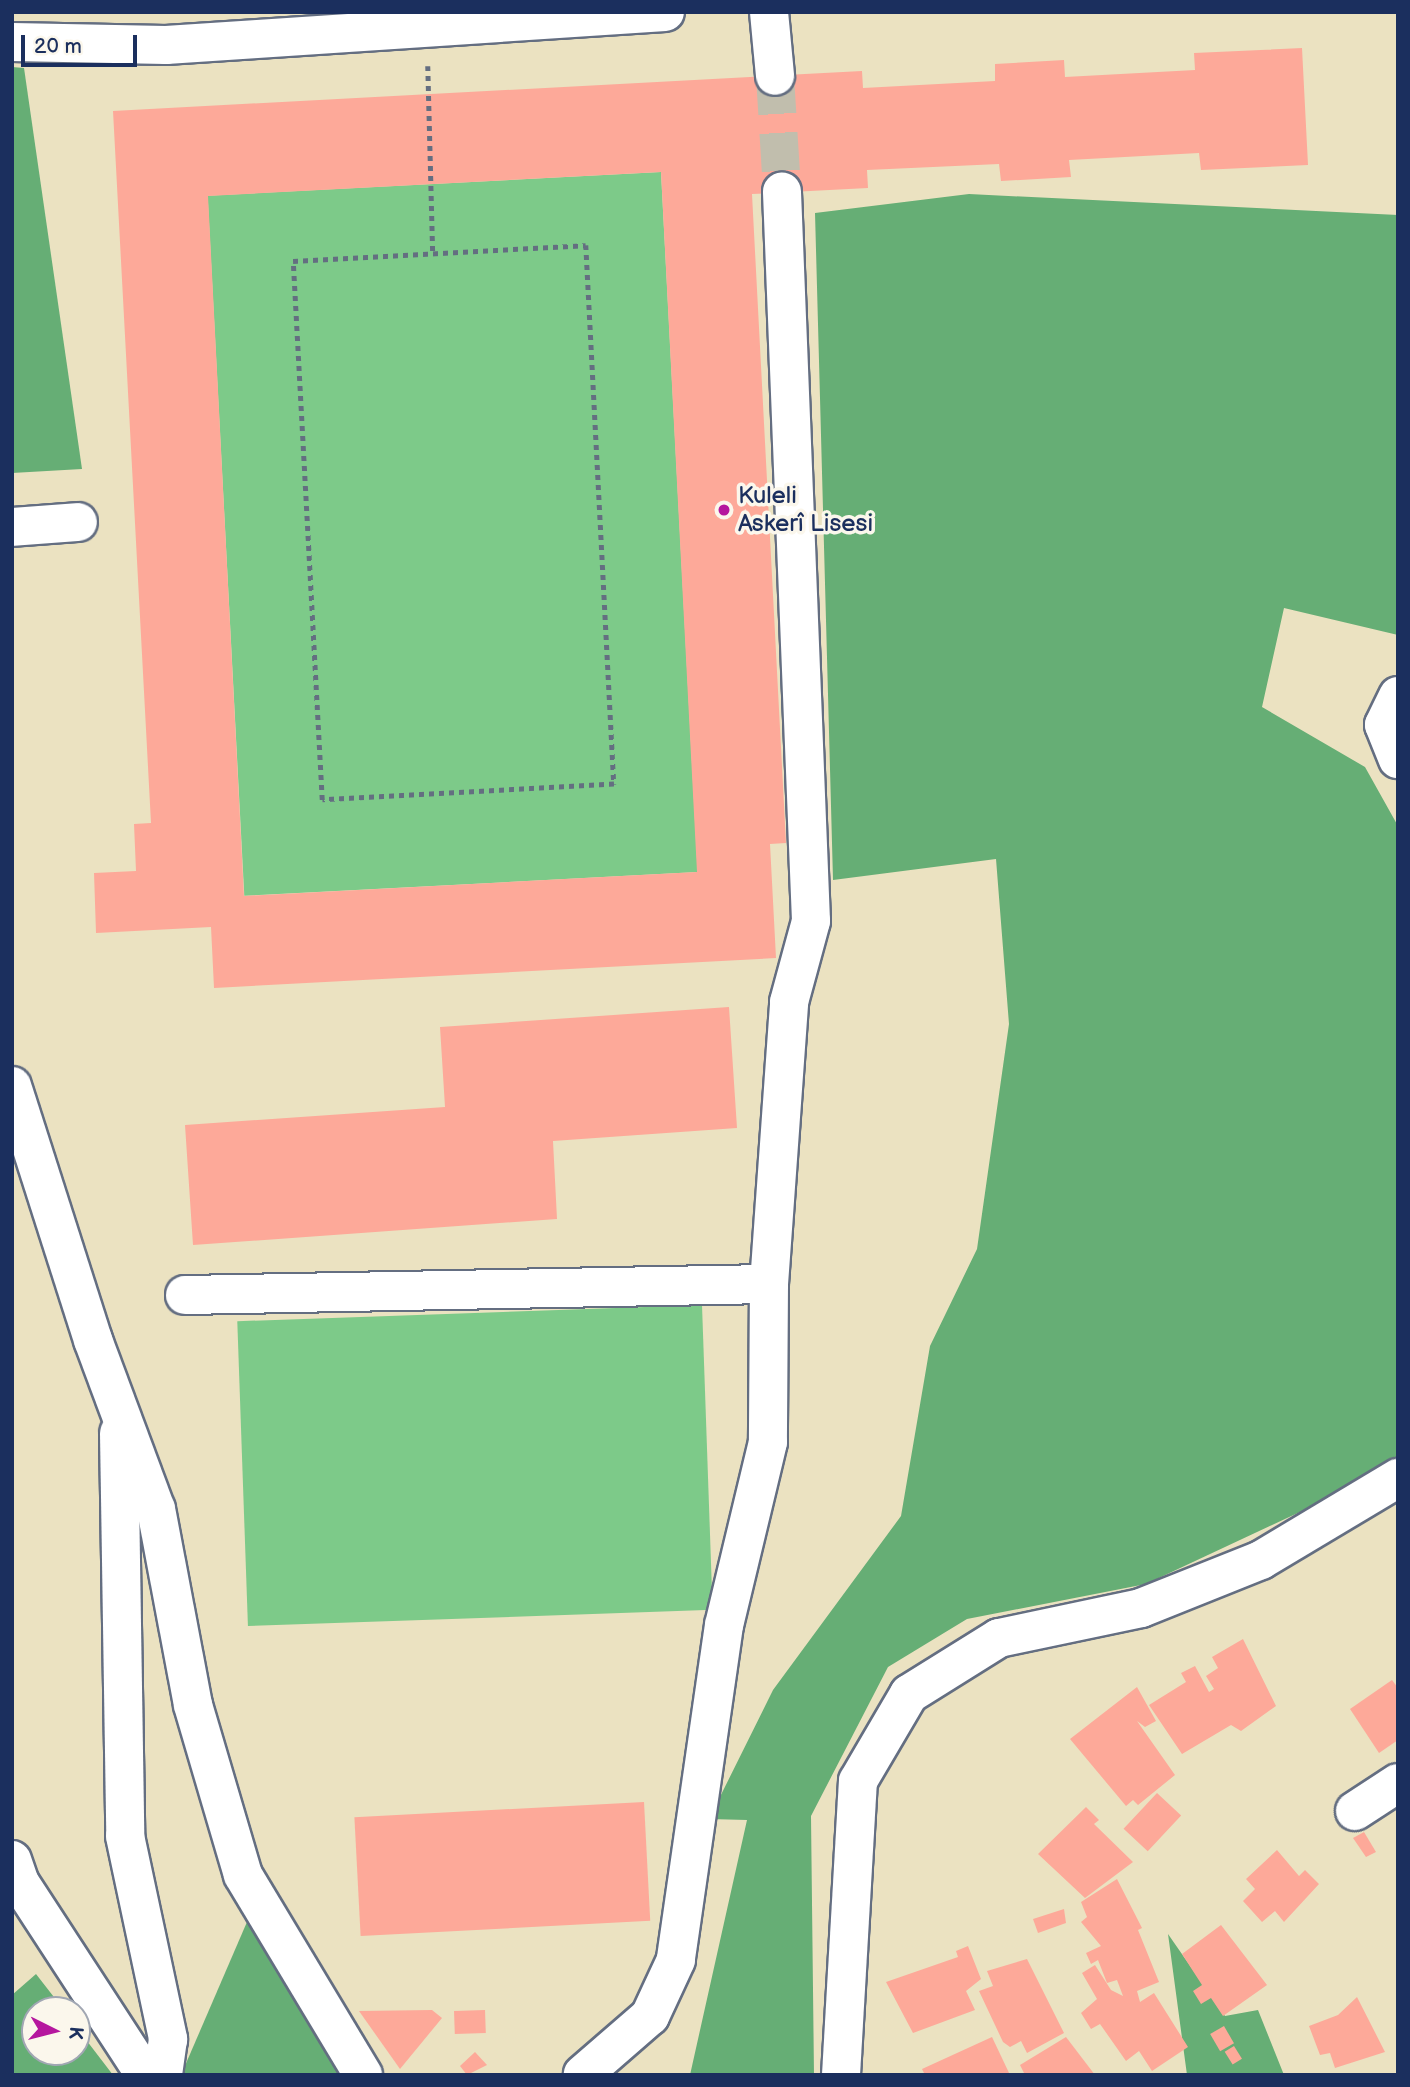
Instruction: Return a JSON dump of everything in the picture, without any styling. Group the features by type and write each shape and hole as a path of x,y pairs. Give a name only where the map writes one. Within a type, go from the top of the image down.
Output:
{"street":[{"path":"12,42 166,46 665,12"},
{"path":"769,12 775,76"},
{"path":"583,2074 650,2017 676,1960 724,1625 768,1442 769,1284 789,1002 811,921 782,192"},
{"path":"12,527 78,522"},
{"path":"1398,696 1384,725 1398,760"},
{"path":"12,1086 119,1410 156,1509 193,1705 243,1875 363,2075"},
{"path":"186,1295 769,1284"},
{"path":"119,1410 125,1836 168,2039 163,2075"},
{"path":"841,2075 858,1781 909,1694 999,1638 1141,1608 1261,1560 1398,1478"},
{"path":"1355,1811 1398,1783"},
{"path":"12,1860 34,1906 145,2075"}],"path":[{"path":"425,28 433,254"},
{"path":"586,245 614,784 322,800 293,261 433,254 586,245"}],"green space":[{"path":"12,67 24,68 82,469 12,473"},
{"path":"661,172 698,872 244,896 208,196"},
{"path":"969,194 1398,215 1398,635 1284,608 1262,707 1365,767 1398,826 1398,1466 1146,1584 967,1619 888,1667 811,1816 814,2075 690,2075 747,1820 709,1819 773,1690 901,1516 930,1346 977,1249 1009,1024 996,859 833,880 815,213"},
{"path":"702,1305 713,1610 248,1626 237,1321"},
{"path":"253,1908 347,2075 181,2075"},
{"path":"1168,1934 1225,2016 1258,2010 1284,2075 1187,2075"},
{"path":"36,1974 53,1996 21,1996 21,2066 91,2066 91,2046 113,2075 12,2075 12,1995"}],"building":[{"name":"Kuleli Askerî Lisesi","path":"1302,48 1308,165 1201,170 1199,153 1069,160 1071,177 1001,181 999,164 867,170 868,188 752,194 786,843 770,844 776,958 214,988 211,927 96,933 94,873 136,871 134,824 151,823 113,111 862,71 863,88 995,81 995,64 1064,60 1065,77 1195,70 1194,53","holes":["661,172 697,872 244,896 208,196"]},
{"path":"729,1007 737,1128 553,1141 557,1219 193,1245 185,1125 445,1107 440,1027"},
{"path":"1243,1639 1276,1706 1241,1731 1231,1725 1182,1754 1149,1705 1186,1682 1181,1673 1195,1666 1209,1692 1214,1689 1206,1676 1218,1668 1212,1657"},
{"path":"1392,1680 1398,1688 1398,1740 1379,1753 1350,1709"},
{"path":"1137,1687 1156,1721 1145,1727 1137,1721 1175,1775 1138,1805 1133,1800 1126,1806 1070,1739"},
{"path":"1157,1793 1181,1816 1148,1851 1124,1829"},
{"path":"644,1802 650,1921 361,1936 354,1817"},
{"path":"1086,1807 1099,1820 1094,1824 1133,1862 1085,1898 1038,1854"},
{"path":"1364,1832 1376,1852 1366,1857 1353,1838"},
{"path":"1277,1850 1299,1876 1305,1870 1319,1884 1284,1922 1275,1911 1262,1922 1243,1901 1255,1889 1246,1879"},
{"path":"1117,1879 1142,1928 1138,1930 1159,1982 1137,1991 1140,2002 1154,1993 1188,2047 1152,2071 1139,2051 1126,2061 1100,2024 1091,2029 1081,2013 1097,1999 1082,1973 1095,1965 1111,1990 1123,1996 1117,1980 1107,1983 1098,1960 1091,1964 1086,1953 1101,1946 1081,1922 1087,1917 1081,1902"},
{"path":"1064,1909 1066,1923 1038,1933 1033,1919"},
{"path":"1221,1925 1267,1985 1223,2016 1211,1998 1201,2004 1193,1991 1202,1985 1182,1954"},
{"path":"968,1946 981,1979 966,1991 975,2010 913,2033 886,1982 958,1957 956,1951"},
{"path":"1027,1959 1064,2033 1027,2053 1021,2041 1010,2047 1003,2042 979,1991 993,1986 987,1971"},
{"path":"1357,1997 1385,2052 1335,2068 1330,2053 1320,2055 1309,2026 1338,2015"},
{"path":"432,2010 442,2018 400,2069 359,2011"},
{"path":"485,2010 486,2033 455,2034 454,2011"},
{"path":"1224,2026 1234,2043 1220,2051 1210,2034"},
{"path":"992,2037 1010,2075 925,2075 922,2069"},
{"path":"1066,2037 1095,2075 1025,2075 1020,2065"},
{"path":"1234,2046 1242,2059 1233,2065 1225,2052"},
{"path":"475,2052 487,2065 467,2075 460,2066"}],"tunnel":[{"path":"775,76 782,192"}],"place":[{"name":"Kuleli Askerî Lisesi","path":"724,510"}]}
